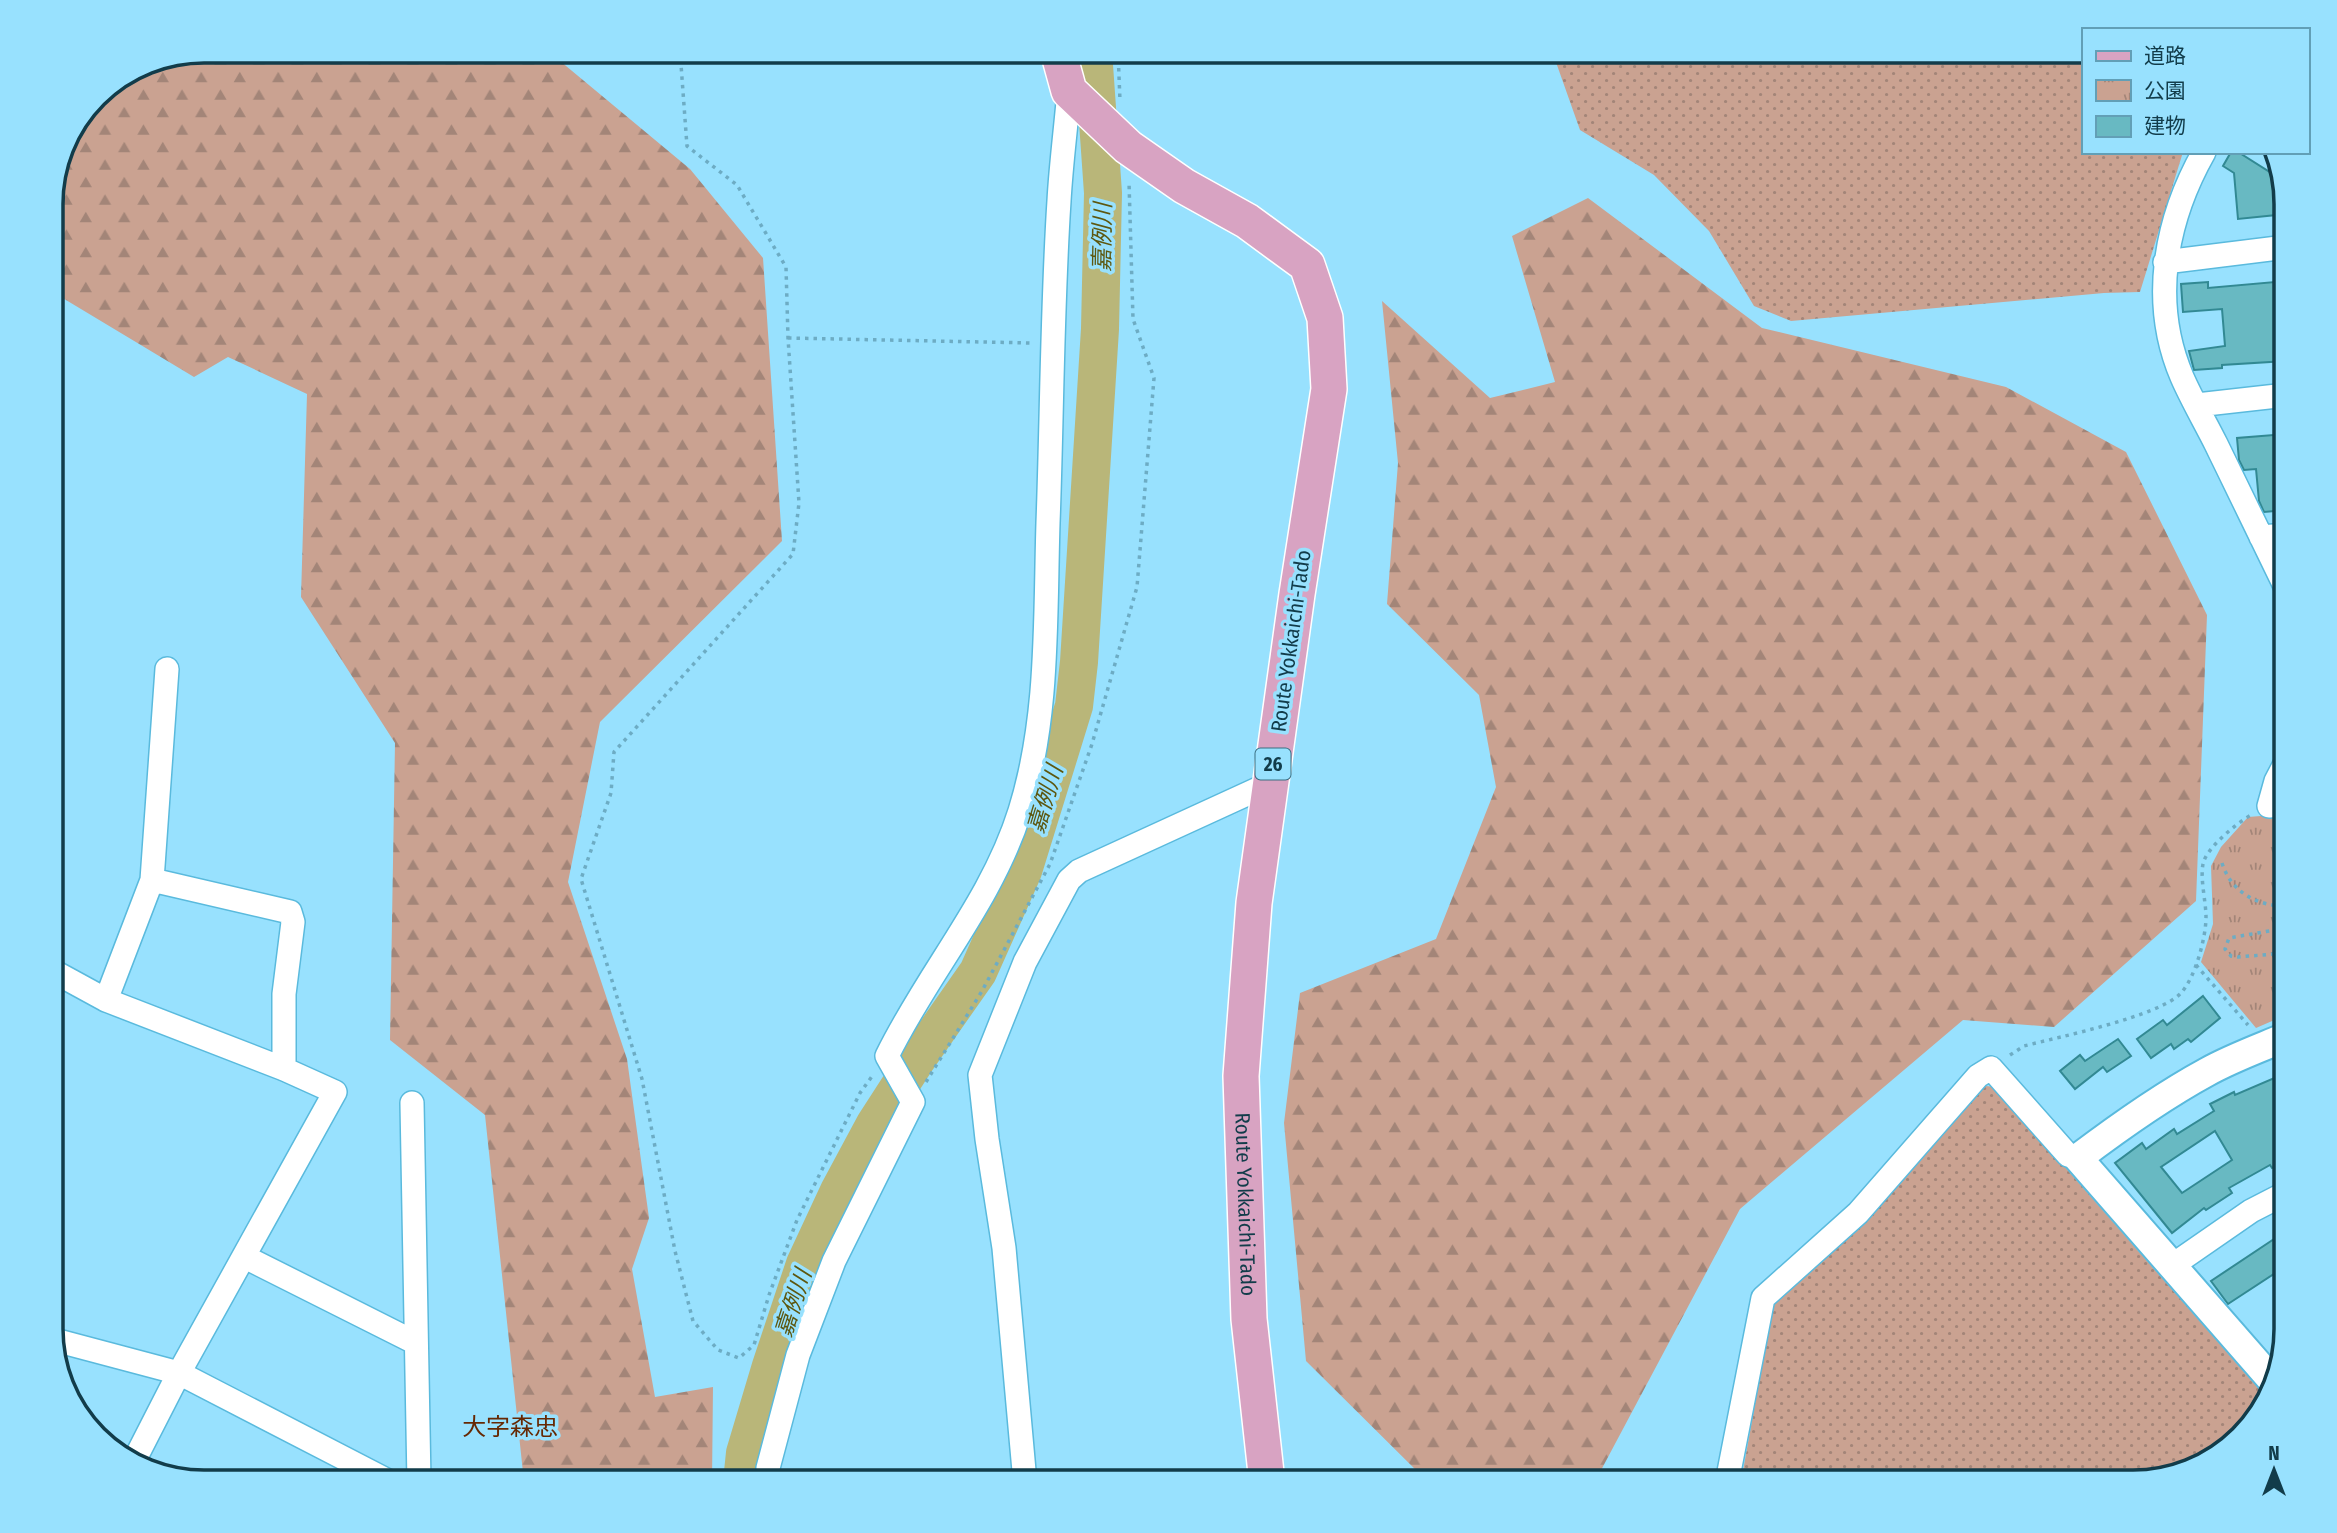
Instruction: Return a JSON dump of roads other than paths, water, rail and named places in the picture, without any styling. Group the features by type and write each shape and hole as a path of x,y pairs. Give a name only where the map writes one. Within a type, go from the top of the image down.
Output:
{"main road":[{"path":"1061,63 1069,91"},
{"name":"Route Yokkaichi-Tado","path":"1069,91 1128,147 1184,186 1247,221 1307,265 1325,318 1329,388 1254,903 1241,1076 1249,1319 1266,1470"}],"street":[{"path":"768,1470 798,1355 834,1261 914,1102 887,1056 900,1028 984,895 1006,849 1030,777 1040,716 1045,632 1059,201 1069,91"},
{"path":"2203,154 2179,204 2171,231 2165,262 2164,302 2182,377 2274,564"},
{"path":"2165,262 2274,248"},
{"path":"2196,405 2274,395"},
{"path":"2261,537 2274,536"},
{"path":"106,1000 152,880 167,669"},
{"path":"1024,1470 1004,1248 980,1075 1025,962 1069,880 1080,871 1270,783"},
{"path":"152,880 290,912 293,922 284,994 284,1069"},
{"path":"63,977 106,1000 284,1069 335,1092 179,1373 138,1453"},
{"path":"2078,1158 2136,1114 2173,1091 2210,1070 2274,1042"},
{"path":"1729,1470 1763,1298 1858,1213 1978,1076 1991,1068 2068,1155 2078,1158 2268,1371"},
{"path":"412,1103 419,1470"},
{"path":"2173,1265 2274,1200"},
{"path":"245,1257 416,1343"},
{"path":"64,1342 179,1373 367,1470"}],"waterway":[{"name":"嘉例川","path":"743,1470 745,1453 771,1366 805,1264 839,1191 875,1124 978,972 1023,871 1074,706 1100,329 1103,193 1094,63"}],"district":[{"name":"大字森忠","path":"510,1427"}]}
